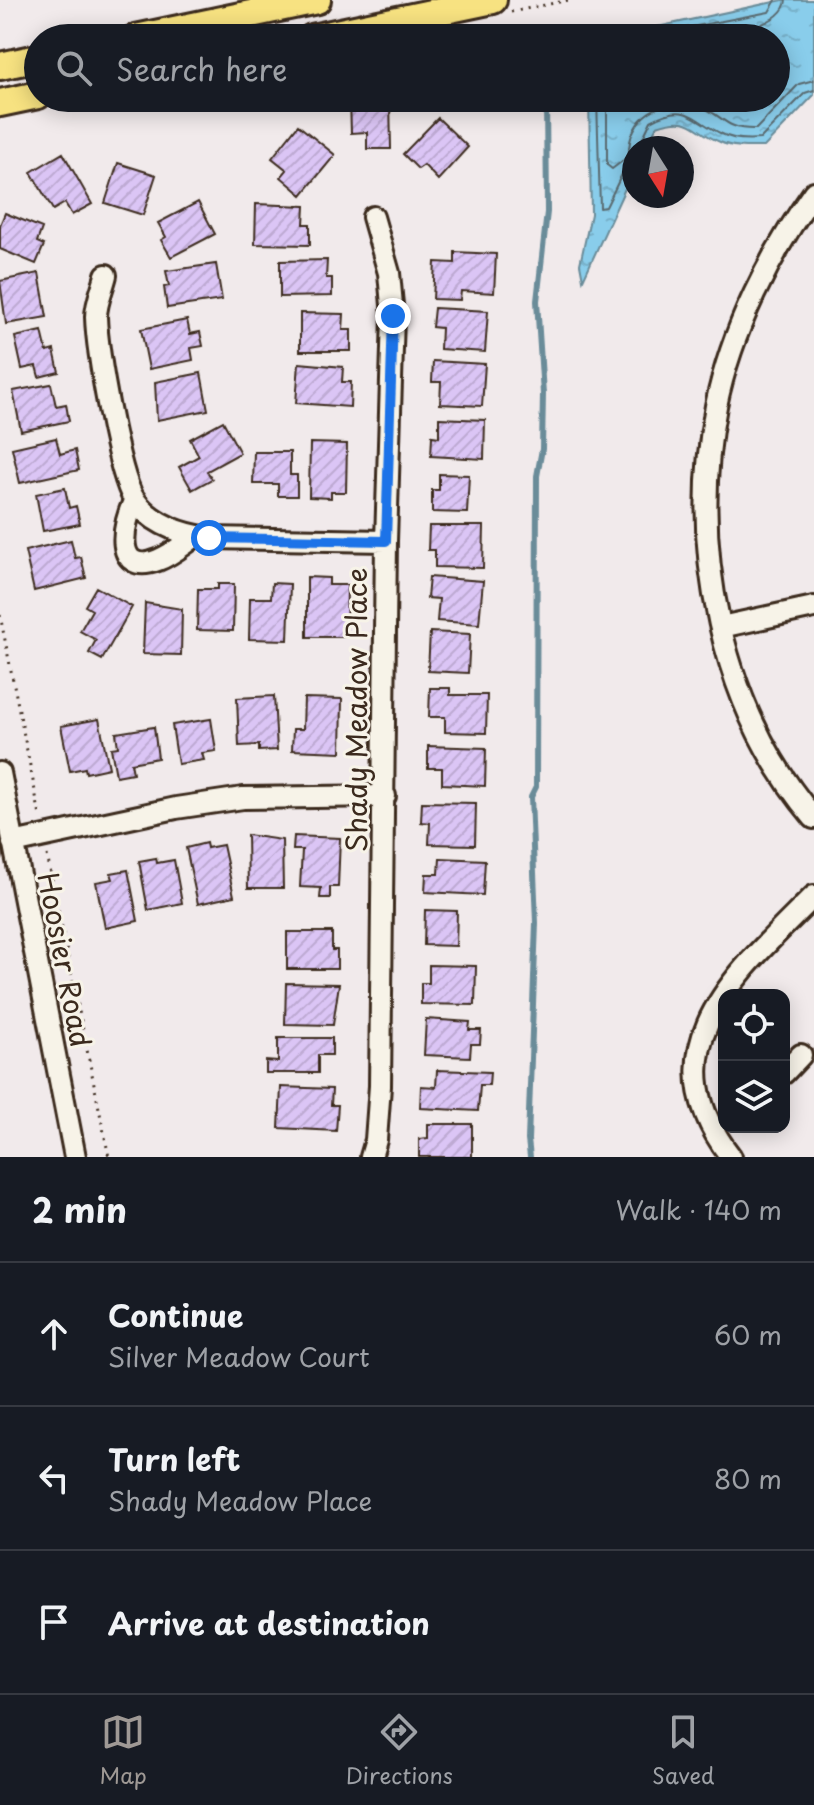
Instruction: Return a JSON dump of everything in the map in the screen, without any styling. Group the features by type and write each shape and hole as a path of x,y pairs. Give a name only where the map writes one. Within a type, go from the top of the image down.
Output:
{"main road":[{"path":"203,24 317,0"},
{"path":"379,24 493,0"},
{"path":"0,66 24,61"},
{"path":"0,103 24,98"}],"street":[{"path":"814,192 787,232 732,348 716,404 708,460 706,516 710,571 731,665 765,746 798,799 814,818"},
{"name":"Shady Meadow Place","path":"371,1157 376,1140 380,1086 386,541 393,316 389,273 373,217"},
{"path":"106,275 96,314 102,368 125,478 135,500 179,534 386,541"},
{"path":"135,500 122,531 130,557 140,562 156,561 196,536"},
{"path":"721,627 814,607"},
{"name":"Hoosier Road","path":"0,773 75,1157"},
{"path":"13,843 176,808 243,798 385,796"},
{"path":"728,1142 701,1103 697,1082 702,1033 725,990 814,896"},
{"path":"790,1067 801,1055"}],"path":[{"path":"0,615 109,1157"}],"water":[{"path":"783,0 814,0 814,95 764,147 725,144 692,125 678,122 657,126 652,136 622,136 622,195 583,280 580,264 591,214 589,112 790,112 790,24 671,24"}],"building":[{"path":"350,112 390,112 391,149 367,149 367,132 351,133"},
{"path":"438,118 468,147 438,180 424,165 418,169 403,154"},
{"path":"298,125 335,155 302,195 281,177 287,170 272,158"},
{"path":"63,153 92,204 72,215 65,203 53,210 31,172"},
{"path":"118,163 156,175 143,215 105,203"},
{"path":"198,202 215,234 171,257 161,240 166,237 158,223"},
{"path":"256,204 305,206 304,224 310,224 310,245 255,244"},
{"path":"5,213 42,228 37,242 44,245 36,264 0,249 0,225"},
{"path":"455,252 496,254 494,293 461,291 460,300 433,299 435,262 455,263"},
{"path":"327,260 326,278 332,278 332,296 280,297 280,261"},
{"path":"216,264 222,300 167,308 164,287 169,286 166,271"},
{"path":"39,273 47,317 6,324 0,281"},
{"path":"434,308 488,311 485,352 440,349 441,328 432,327"},
{"path":"300,313 344,314 343,330 351,330 351,351 300,351"},
{"path":"187,320 190,334 200,332 203,346 191,348 193,360 149,369 141,329"},
{"path":"42,331 47,352 54,350 59,372 39,377 36,366 22,369 15,337"},
{"path":"433,361 485,364 482,406 440,404 441,382 432,382"},
{"path":"299,363 343,367 342,382 351,382 350,407 296,403"},
{"path":"201,373 208,410 157,420 155,382"},
{"path":"51,384 56,406 66,404 69,421 21,431 13,391"},
{"path":"439,418 485,420 484,459 431,456 432,436 439,437"},
{"path":"223,421 240,453 207,471 212,479 192,490 179,467 199,456 190,439"},
{"path":"56,438 60,454 75,450 79,470 20,483 12,448"},
{"path":"310,443 347,444 346,492 331,492 331,498 309,497"},
{"path":"254,452 290,452 290,475 297,475 297,496 278,496 278,484 253,484"},
{"path":"439,474 469,475 467,513 432,512 432,490 439,490"},
{"path":"65,488 69,508 76,506 80,524 43,531 36,494"},
{"path":"429,526 484,526 483,568 435,567 435,550 428,550"},
{"path":"71,540 75,558 81,557 86,578 34,591 25,551"},
{"path":"307,577 329,578 329,585 347,585 346,637 307,637"},
{"path":"429,577 483,581 479,624 437,621 439,599 427,598"},
{"path":"272,583 290,584 288,640 249,639 250,598 271,598"},
{"path":"218,584 234,584 233,631 197,630 198,589 218,589"},
{"path":"96,587 132,607 102,660 89,653 96,640 80,631 92,610 85,606"},
{"path":"145,603 182,609 181,655 143,654"},
{"path":"430,632 470,634 468,673 428,671"},
{"path":"430,688 450,688 450,695 487,695 486,733 445,732 445,717 429,717"},
{"path":"274,696 277,750 259,751 259,745 239,746 237,698"},
{"path":"304,698 342,699 341,752 292,750 293,729 303,729"},
{"path":"99,719 109,768 86,773 85,768 70,771 61,726"},
{"path":"211,719 216,751 202,753 204,760 178,764 172,725"},
{"path":"154,727 158,758 131,763 133,773 116,776 111,748 118,747 116,733"},
{"path":"428,746 486,748 485,786 442,784 442,768 428,768"},
{"path":"422,802 476,803 475,845 429,844 430,823 421,822"},
{"path":"247,835 282,840 283,888 248,888"},
{"path":"294,836 340,838 338,887 330,887 330,898 320,898 321,888 300,887 302,850 293,850"},
{"path":"206,843 207,848 223,845 234,896 198,904 186,848"},
{"path":"156,858 157,863 174,860 182,903 148,910 139,861"},
{"path":"440,858 485,860 483,895 425,892 426,874 439,874"},
{"path":"128,870 138,921 105,928 96,882 113,879 111,873"},
{"path":"425,910 457,911 456,946 424,945"},
{"path":"287,932 332,932 332,950 337,950 337,969 287,969"},
{"path":"429,965 476,966 475,1005 421,1004 421,983 429,983"},
{"path":"286,983 339,984 333,1025 285,1024"},
{"path":"426,1019 470,1022 469,1030 481,1030 480,1044 471,1044 470,1057 424,1055"},
{"path":"278,1038 332,1038 332,1055 318,1055 318,1073 266,1073 266,1061 278,1062"},
{"path":"437,1070 490,1072 489,1085 480,1085 478,1111 420,1108 421,1086 436,1087"},
{"path":"281,1087 332,1089 331,1105 338,1105 336,1131 279,1128"},
{"path":"428,1124 472,1124 472,1157 419,1157 419,1139 428,1138"}],"waterway":[{"path":"530,1157 528,1140 536,923 531,797 536,787 537,476 542,449 543,394 537,301 547,212 546,112"}],"route":[{"path":"209,538 386,541 393,316"}]}
